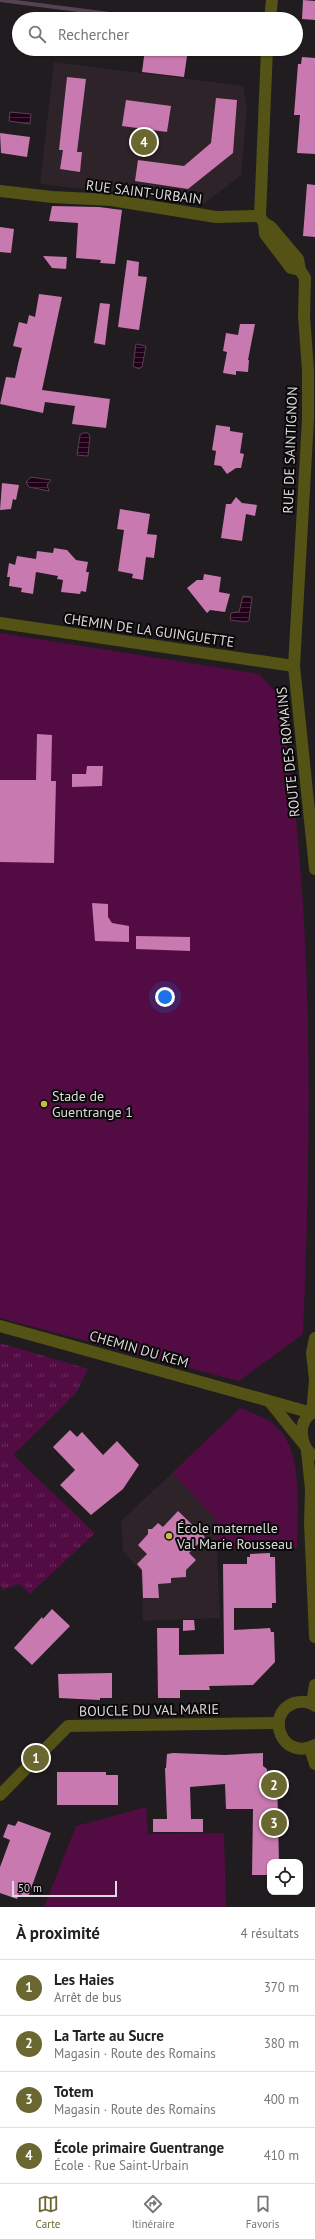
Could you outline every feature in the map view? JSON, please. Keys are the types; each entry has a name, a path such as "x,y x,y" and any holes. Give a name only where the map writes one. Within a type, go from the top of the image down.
{"street":[{"path":"271,12 272,0"},
{"path":"262,220 267,56"},
{"name":"RUE SAINT-URBAIN","path":"0,191 52,197 111,200 216,217 262,220"},
{"name":"RUE DE SAINTIGNON","path":"262,220 271,226 307,273 304,316 308,371 308,419 294,632"},
{"name":"CHEMIN DE LA GUINGUETTE","path":"0,623 294,666"},
{"name":"ROUTE DES ROMAINS","path":"294,632 294,666 309,759 315,869"},
{"name":"CHEMIN DU KEM","path":"0,1326 270,1402 313,1412"},
{"path":"315,1338 312,1352 315,1379 313,1412 307,1417 302,1430 308,1450 313,1487 310,1523 315,1637"},
{"path":"270,1402 308,1450"},
{"path":"315,1685 313,1704 305,1702 291,1705 281,1715 279,1723 280,1734 288,1744 299,1749 313,1746 315,1764"},
{"name":"BOUCLE DU VAL MARIE","path":"0,1795 68,1726 279,1723"}],"shaded area":[{"path":"54,62 243,86 247,108 241,175 204,204 40,184"},
{"path":"10,112 31,114 30,124 9,121"},
{"path":"136,344 146,346 142,367 139,369 133,366"},
{"path":"83,433 88,433 90,436 88,456 77,455 80,435"},
{"path":"31,477 51,480 47,485 49,491 29,487 26,482"},
{"path":"243,596 252,597 249,620 246,622 230,620 231,613 239,612"},
{"name":"École maternelle Val Marie Rousseau","path":"172,1473 216,1518 220,1618 143,1621 141,1571 123,1551 121,1521"}],"green space":[{"path":"0,633 259,674 282,698 299,853 308,1012 309,1120 303,1334 239,1381 0,1318"},
{"path":"0,1343 88,1369 76,1393 13,1455 95,1533 30,1594 19,1584 3,1590 0,1586"},
{"path":"240,1408 260,1416 278,1428 286,1439 292,1453 298,1502 297,1548 217,1550 215,1518 172,1473"},
{"path":"146,1807 148,1834 224,1833 226,1907 44,1907 76,1826"}],"building":[{"path":"303,0 315,1 315,20 303,19"},
{"path":"144,56 187,56 184,77 142,72"},
{"path":"302,57 315,58 315,154 297,153 300,115 294,115 298,64 301,64"},
{"path":"67,77 86,79 77,152 82,152 80,172 60,169 63,150 59,150"},
{"path":"216,98 237,100 233,153 188,189 135,181 138,160 184,166 211,143"},
{"path":"126,100 171,106 167,132 122,126"},
{"path":"0,133 30,137 27,157 1,153"},
{"path":"307,184 315,185 315,237 303,236"},
{"path":"52,206 99,207 122,210 115,264 100,263 101,260 76,258 78,223 49,221"},
{"path":"0,227 14,229 11,253 0,252"},
{"path":"43,256 67,257 66,269 52,268"},
{"path":"127,260 139,262 138,276 147,277 139,330 118,327"},
{"path":"39,294 62,297 42,390 110,399 106,428 72,424 75,406 45,402 43,413 0,404 6,377 15,378 22,348 13,346 19,322 27,324 29,315 35,317"},
{"path":"100,303 110,304 105,345 94,343"},
{"path":"240,324 255,324 248,360 248,372 236,371 236,375 223,373 227,352 223,351 226,333 238,335"},
{"path":"216,425 230,427 230,431 243,433 240,453 244,454 241,468 236,468 227,474 221,466 214,465 216,451 212,450"},
{"path":"2,483 19,485 16,500 13,499 11,509 0,510"},
{"path":"236,497 242,503 257,505 255,516 246,514 242,541 221,538 226,504 231,504"},
{"path":"120,509 150,514 147,534 157,535 154,558 146,557 143,580 132,578 133,574 118,571 124,530 117,529"},
{"path":"54,548 67,550 76,560 88,562 86,572 89,572 86,592 81,591 80,594 61,592 63,580 57,579 58,576 36,572 33,594 21,592 22,588 9,586 10,577 7,577 9,563 15,565 17,556 36,559 37,551 53,553"},
{"path":"204,574 221,577 219,592 230,594 225,612 210,610 207,613 187,588 197,580 203,580"},
{"path":"37,734 52,735 51,781 56,781 54,863 0,862 0,780 36,780"},
{"path":"87,766 103,766 102,786 72,787 72,774 86,774"},
{"path":"92,903 108,904 108,917 112,923 129,926 129,942 95,941"},
{"path":"136,936 190,937 190,951 136,949"},
{"path":"70,1430 77,1437 82,1432 103,1455 117,1441 139,1465 123,1489 91,1515 60,1485 75,1470 53,1447"},
{"path":"178,1511 205,1537 189,1553 196,1560 186,1570 186,1577 171,1578 171,1583 158,1584 159,1598 143,1598 142,1570 137,1564 147,1554 138,1545 148,1534 148,1529 152,1529 158,1523 163,1527"},
{"path":"270,1553 270,1557 275,1557 276,1603 272,1603 272,1608 234,1608 234,1630 270,1628 271,1632 274,1632 275,1662 253,1685 209,1686 210,1690 180,1690 180,1698 158,1698 157,1628 179,1628 179,1655 224,1654 223,1564 247,1564 247,1557 250,1557 250,1554"},
{"path":"52,1609 70,1626 32,1665 14,1648 42,1617 43,1619"},
{"path":"183,1620 194,1620 195,1630 183,1631"},
{"path":"112,1673 112,1698 100,1698 100,1700 59,1698 58,1674"},
{"path":"263,1753 263,1766 267,1769 267,1777 277,1777 279,1859 267,1859 267,1875 252,1875 253,1809 226,1809 225,1784 190,1787 191,1819 203,1819 203,1832 153,1832 153,1819 167,1819 165,1768 167,1754 225,1755"},
{"path":"57,1772 106,1772 106,1775 118,1775 118,1805 57,1805"},
{"path":"18,1821 51,1833 28,1897 19,1894 17,1899 0,1893 0,1867 10,1840 3,1837 8,1824 15,1826"}],"waterway":[{"path":"0,0 94,12"}],"place":[{"name":"École primaire Guentrange","path":"144,142"},
{"name":"Stade de Guentrange 1","path":"44,1104"},
{"name":"École maternelle Val Marie Rousseau","path":"169,1536"},
{"name":"Les Haies","path":"36,1758"},
{"name":"La Tarte au Sucre","path":"274,1785"},
{"name":"Totem","path":"274,1823"}]}
